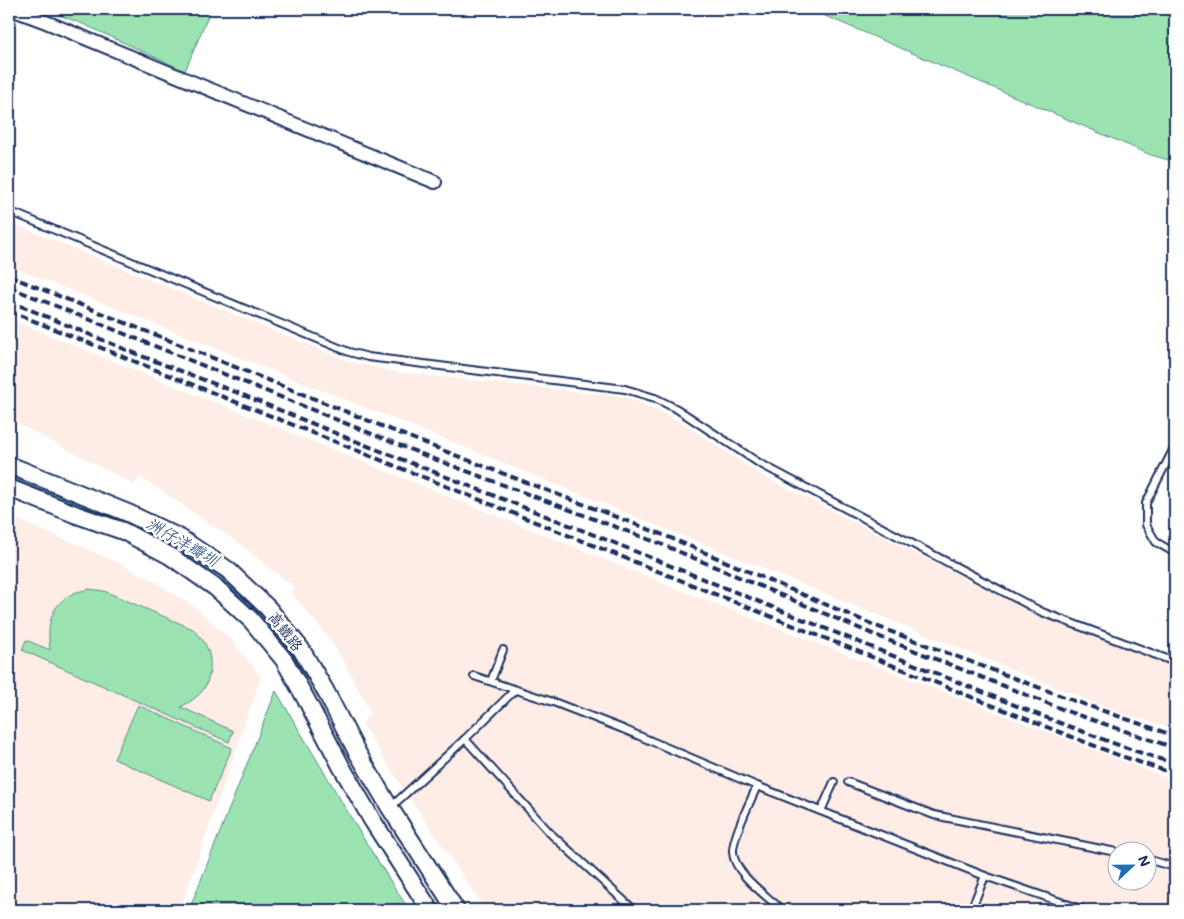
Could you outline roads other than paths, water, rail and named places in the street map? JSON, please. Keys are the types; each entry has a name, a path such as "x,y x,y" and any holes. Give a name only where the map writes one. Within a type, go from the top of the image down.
{"street":[{"path":"11,9 435,182"},
{"name":"高鐵路","path":"9,465 128,513 180,538 228,570 268,608 302,649 357,752 390,808 456,910"},
{"name":"高鐵路","path":"9,488 122,531 170,556 216,588 251,620 284,660 372,820 430,910"}],"lane":[{"path":"9,210 349,352 368,357 624,390 655,398 678,409 759,463 1042,612 1175,662"},
{"path":"1175,446 1146,503 1146,525 1156,542 1175,553"},
{"path":"491,681 503,650"},
{"path":"474,676 556,703 757,786 985,876 1084,910"},
{"path":"390,808 515,690"},
{"path":"465,739 551,834 634,910"},
{"path":"821,811 834,782"},
{"path":"848,782 934,816 1106,850"},
{"path":"757,786 735,840 733,851 736,863 744,876 782,910"},
{"path":"1156,862 1175,867"},
{"path":"971,910 985,876"}],"waterway":[{"name":"洲仔洋瓣圳","path":"9,476 144,531 197,561 234,589 266,621 307,678"}],"railway":[{"path":"9,276 434,447 666,536 876,626 1072,700 1175,736"},
{"path":"9,287 429,457 661,544 875,635 1072,713 1175,748"},
{"path":"9,301 139,355 607,540 1034,713 1175,764"},
{"path":"9,311 1029,720 1118,755 1175,774"}]}
